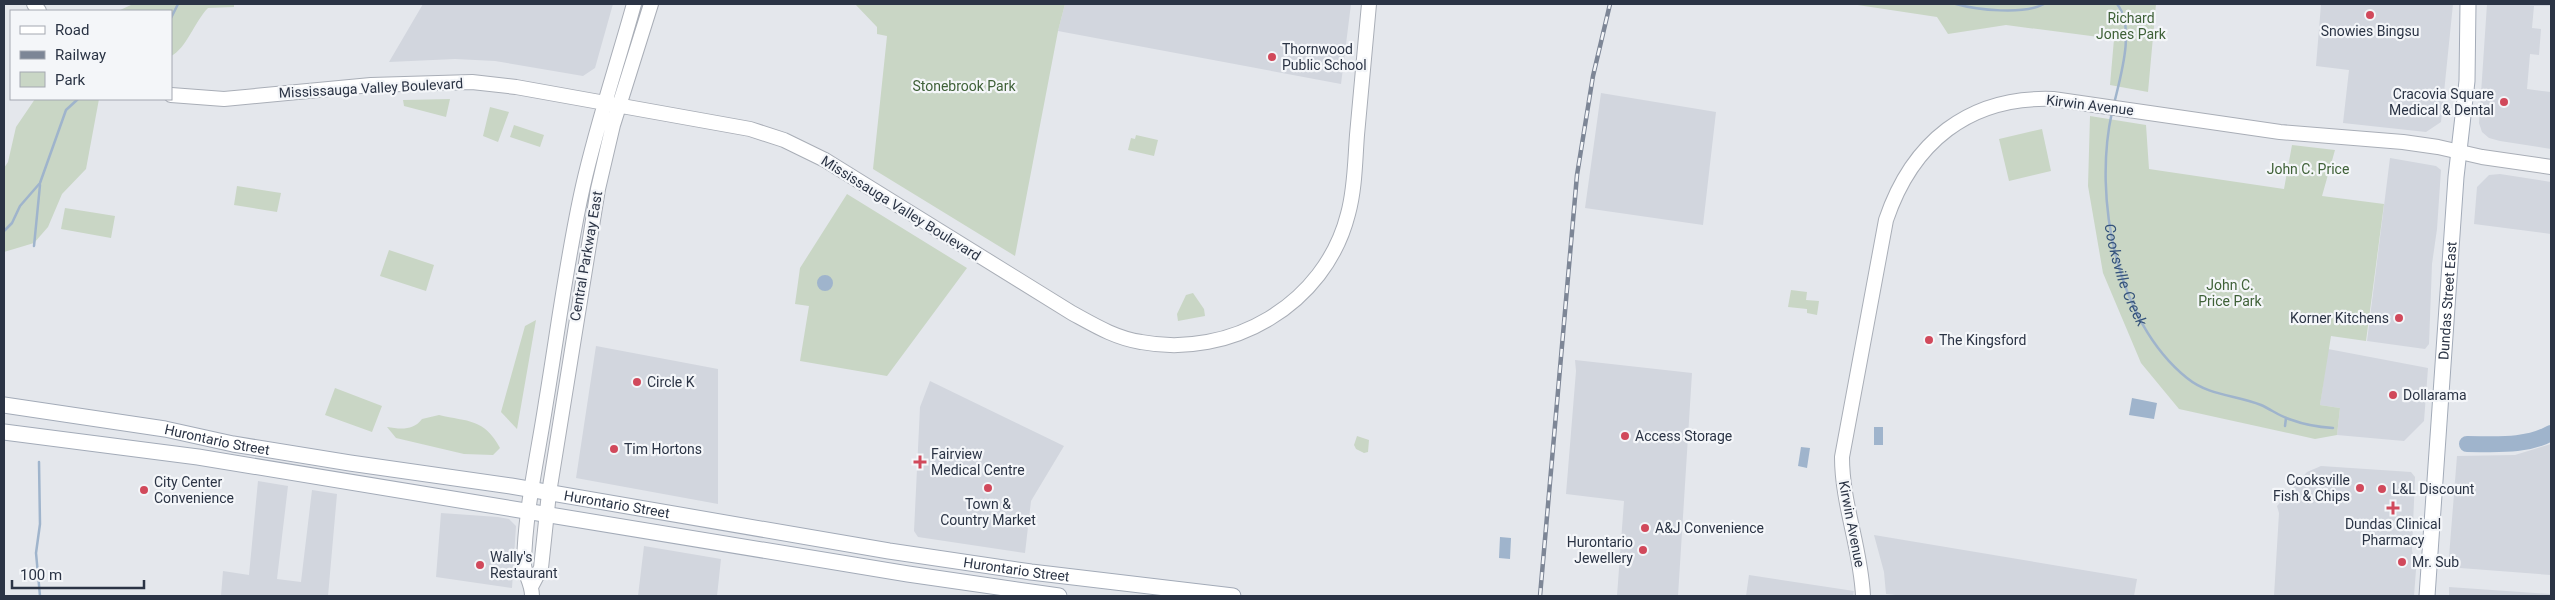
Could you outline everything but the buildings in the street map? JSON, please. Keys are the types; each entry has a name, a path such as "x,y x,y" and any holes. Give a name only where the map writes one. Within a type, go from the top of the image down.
{"main road":[{"name":"Dundas Street East","path":"2427,596 2467,81 2468,4"},
{"name":"Hurontario Street","path":"4,405 952,561 1233,596"},
{"name":"Hurontario Street","path":"4,432 198,457 346,483 442,496 908,574 1059,596"}],"street":[{"name":"Central Parkway East","path":"532,591 524,566 532,491 582,188 634,4"},
{"name":"Central Parkway East","path":"532,591 540,568 564,390 598,189 619,106 651,4"},
{"name":"Mississauga Valley Boulevard","path":"172,95 224,99 371,85 496,83 750,129 784,140 825,160 1072,313 1105,331 1130,340 1164,346 1208,343 1231,338 1259,326 1291,304 1317,277 1339,239 1348,214 1354,180 1369,4"},
{"name":"Kirwin Avenue","path":"1863,596 1860,559 1844,487 1842,457 1884,230 1894,198 1927,146 1943,131 1970,115 1995,105 2036,98 2280,132 2387,140 2551,167"},
{"path":"548,387 564,390"}],"shaded area":[{"path":"423,4 613,4 595,68 583,76 495,61 455,59 389,62"},
{"name":"Thornwood Public School","path":"1065,4 1351,4 1341,84 1058,31"},
{"path":"2321,4 2453,4 2441,122 2426,132 2343,123 2349,70 2316,66"},
{"path":"2487,4 2551,4 2551,6 2534,6 2532,28 2541,29 2539,55 2530,54 2527,89 2551,92 2551,149 2500,141 2489,138 2482,132 2479,123"},
{"path":"1601,93 1716,112 1703,225 1585,208"},
{"path":"2390,158 2436,166 2441,170 2437,229 2432,264 2429,344 2425,349 2367,341"},
{"path":"2500,174 2551,182 2551,234 2474,224 2477,187 2489,175"},
{"path":"596,346 718,369 718,504 576,478"},
{"path":"2328,349 2428,368 2424,421 2404,441 2337,435 2340,408 2320,405"},
{"path":"1575,360 1692,373 1678,596 1617,596 1624,501 1566,494 1576,371"},
{"path":"930,381 1064,446 1031,501 1025,553 918,537 914,531 920,407"},
{"path":"2551,444 2551,575 2460,568 2449,557 2457,456 2515,455"},
{"path":"2321,466 2411,472 2415,477 2412,550 2416,570 2414,596 2274,596 2279,513 2277,506 2307,472"},
{"path":"258,481 288,486 277,579 301,582 312,490 337,494 328,596 221,596 223,571 249,575"},
{"path":"441,513 498,517 509,519 516,526 512,588 436,577"},
{"path":"1874,535 2137,579 2134,596 1905,596 1886,594 1884,572"},
{"path":"644,546 721,559 717,596 638,596"},
{"path":"1749,575 1854,591 1853,596 1746,596"},
{"path":"2449,587 2551,594 2551,596 2449,596"}],"green space":[{"path":"133,4 234,4 234,7 208,8 186,41 172,55 172,10 120,10"},
{"name":"Stonebrook Park","path":"855,4 1065,4 1058,31 1015,256 873,169 887,36 877,34 877,27"},
{"name":"Richard Jones Park","path":"1851,4 2156,4 2148,92 2110,85 2114,39 2006,25 1948,34 1937,17"},
{"path":"450,99 446,117 404,106 403,100"},
{"path":"34,100 99,100 86,169 62,194 48,227 34,243 4,252 4,168 8,162 16,127"},
{"path":"490,107 509,112 498,142 483,136"},
{"name":"John C. Price Park","path":"2090,116 2146,125 2149,169 2284,189 2292,145 2335,150 2322,196 2384,204 2366,341 2331,336 2320,405 2340,408 2337,435 2315,439 2179,409 2141,363 2103,273 2088,186"},
{"path":"514,125 544,135 540,147 510,137"},
{"path":"2042,129 2051,171 2009,181 1999,139"},
{"path":"1136,135 1158,140 1154,156 1128,150 1131,138 1135,139"},
{"path":"237,186 281,193 277,212 234,205"},
{"path":"847,194 967,268 887,376 800,361 809,306 795,304 800,268"},
{"path":"65,208 115,216 111,238 61,229"},
{"path":"389,250 434,265 426,291 380,276"},
{"path":"1791,290 1807,292 1806,300 1819,301 1817,315 1807,313 1807,309 1788,307"},
{"path":"1193,293 1204,309 1205,316 1178,321 1177,314 1186,295"},
{"path":"536,320 517,429 501,412 525,326"},
{"path":"335,388 382,406 372,432 325,415"},
{"path":"439,415 481,426 488,431 500,448 493,455 464,454 396,438 387,427 401,429 415,426 422,419"},
{"path":"1357,436 1369,440 1368,452 1364,453 1356,449 1354,445"}],"water":[{"path":"825,275 831,277 833,283 831,289 825,291 819,289 817,283 819,277"},
{"path":"2132,398 2157,403 2154,419 2129,415"},
{"path":"1874,427 1883,427 1883,445 1874,445"},
{"path":"1801,447 1810,448 1807,468 1798,466"},
{"path":"1500,537 1511,538 1510,559 1499,558"}],"waterway":[{"path":"172,16 178,4"},
{"name":"Cooksville Creek","path":"1956,4 1988,10 2025,9 2044,4"},
{"name":"Cooksville Creek","path":"2114,104 2123,67 2126,39 2123,14 2117,4"},
{"path":"4,231 12,223 20,206 40,183 66,110 77,100"},
{"name":"Cooksville Creek","path":"2112,112 2107,145 2106,181 2109,218 2116,256 2127,291 2143,324 2163,354 2187,378 2213,392 2261,405 2297,422 2333,428"},
{"path":"34,246 40,185"},
{"path":"2285,426 2286,418"},
{"name":"Cooksville Creek","path":"2467,444 2521,443 2551,433"},
{"path":"39,462 40,524 36,553 40,596"}],"railway":[{"path":"1540,596 1577,175 1593,76 1610,4"}],"place":[{"name":"Snowies Bingsu","path":"2370,15"},
{"name":"Thornwood Public School","path":"1272,57"},
{"name":"Cracovia Square Medical & Dental","path":"2504,102"},
{"name":"Korner Kitchens","path":"2399,318"},
{"name":"The Kingsford","path":"1929,340"},
{"name":"Circle K","path":"637,382"},
{"name":"Dollarama","path":"2393,395"},
{"name":"Access Storage","path":"1625,436"},
{"name":"Tim Hortons","path":"614,449"},
{"name":"Fairview Medical Centre","path":"920,462"},
{"name":"Town & Country Market","path":"988,488"},
{"name":"Cooksville Fish & Chips","path":"2360,488"},
{"name":"L&L Discount","path":"2382,489"},
{"name":"City Center Convenience","path":"144,490"},
{"name":"Dundas Clinical Pharmacy","path":"2393,508"},
{"name":"A&J Convenience","path":"1645,528"},
{"name":"Hurontario Jewellery","path":"1643,550"},
{"name":"Mr. Sub","path":"2402,562"},
{"name":"Wally's Restaurant","path":"480,565"}],"park label":[{"name":"John C. Price","path":"2308,169"}]}
